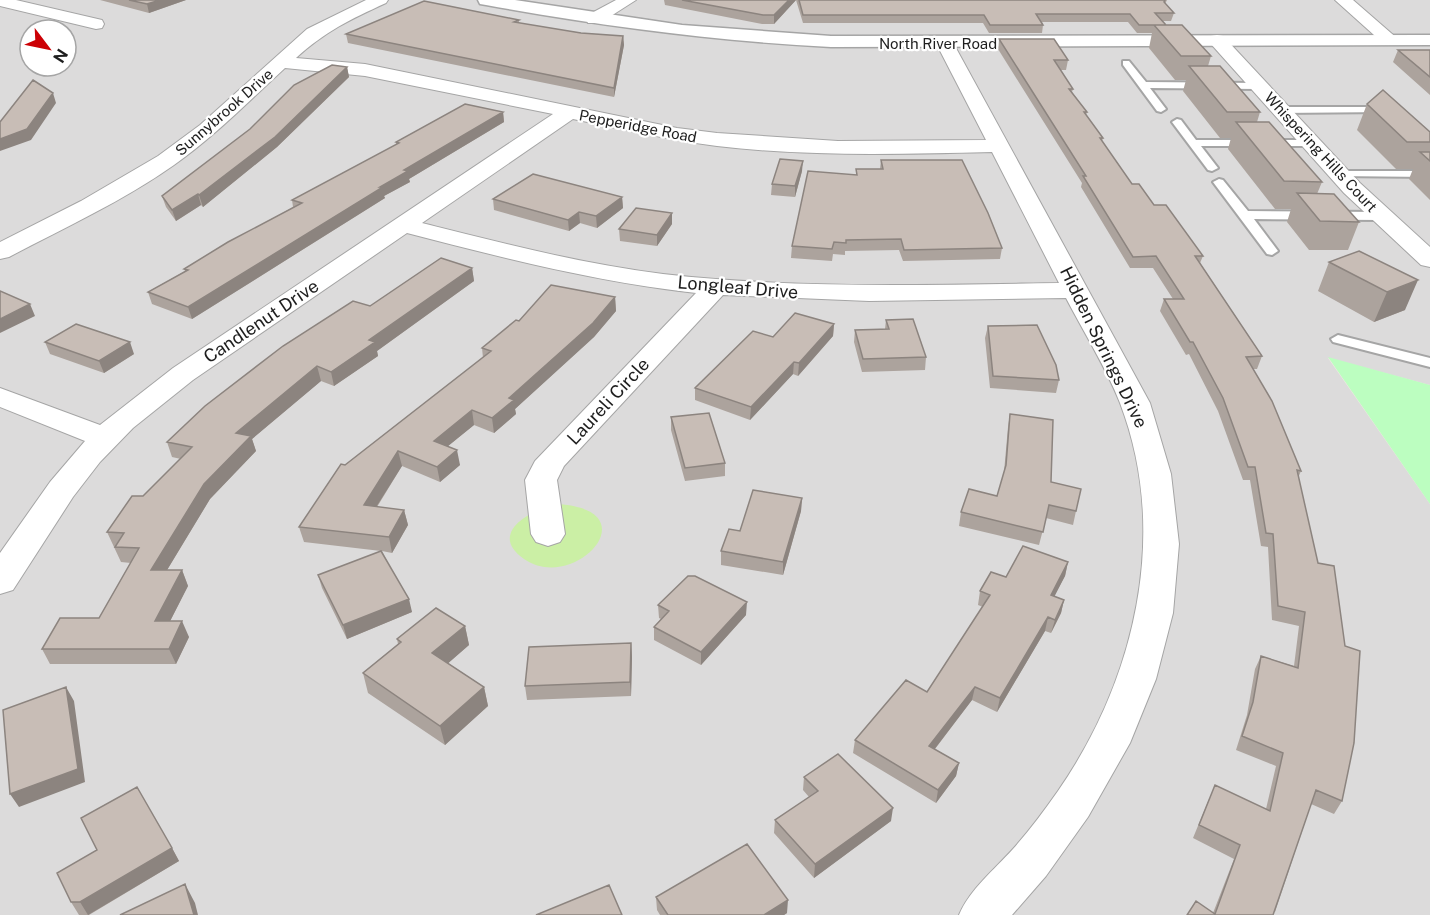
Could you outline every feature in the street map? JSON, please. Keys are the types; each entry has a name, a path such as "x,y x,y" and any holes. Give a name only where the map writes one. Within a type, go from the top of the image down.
{"street":[{"name":"Sunnybrook Drive","path":"0,252 89,206 166,161 207,129 280,62 323,27 380,0"},
{"name":"North River Road","path":"486,0 594,19 736,36 810,42 1430,40"},
{"path":"594,19 628,0"},
{"path":"1343,0 1390,40"},
{"path":"0,1 96,24"},
{"name":"Whispering Hills Court","path":"1216,40 1339,174 1381,216 1429,258"},
{"name":"Hidden Springs Drive","path":"945,43 1135,403 1146,432 1158,478 1163,543 1155,619 1135,689 1112,741 1065,818 1010,887 982,915"},
{"name":"Pepperidge Road","path":"280,62 365,70 677,134 760,145 827,148 1000,146"},
{"name":"Candlenut Drive","path":"0,581 47,507 105,438 183,374 570,112"},
{"name":"Longleaf Drive","path":"404,225 532,258 586,269 717,286 852,294 1077,290"},
{"name":"Laureli Circle","path":"548,534 542,480 551,462 717,286"},
{"path":"0,397 105,438"}],"lane":[{"path":"1126,63 1161,109"},
{"path":"1143,85 1258,86"},
{"path":"1280,110 1401,110"},
{"path":"1177,122 1212,168"},
{"path":"1194,143 1311,143"},
{"path":"1339,174 1430,174"},
{"path":"1219,182 1272,251"},
{"path":"1244,215 1381,216"},
{"path":"1338,339 1430,363"}],"shaded area":[{"path":"0,0 1430,0 1430,35 1070,37 1081,47 1430,45 1430,385 1328,358 1430,504 1430,915 0,915"}],"green space":[{"path":"1328,357 1430,385 1430,504"},
{"path":"556,504 585,509 599,520 602,533 595,546 582,558 564,566 544,567 524,559 514,549 510,540 511,532 525,517"}],"building":[{"path":"129,0 160,0 147,4"},
{"path":"682,0 789,0 774,15 763,15"},
{"path":"799,0 1165,0 1164,2 1174,13 1155,13 1166,25 1139,25 1130,14 1036,14 1043,25 990,25 984,15 803,15"},
{"path":"424,1 519,20 514,22 581,33 623,36 614,88 346,34"},
{"path":"1154,25 1182,25 1211,56 1181,56"},
{"path":"999,39 1054,39 1068,60 1054,60 1073,89 1069,89 1103,138 1100,138 1132,184 1139,184 1154,205 1166,205 1203,256 1195,256 1262,356 1246,357 1272,401 1301,471 1297,470 1318,563 1334,566 1345,646 1360,651 1354,743 1342,801 1316,790 1273,915 1187,915 1196,901 1215,914 1240,845 1199,825 1215,785 1270,811 1283,753 1242,736 1253,702 1261,656 1298,668 1305,612 1278,606 1273,534 1266,533 1255,467 1248,467 1223,398 1193,342 1190,342 1164,299 1184,299 1156,256 1133,257 1083,176 1086,176"},
{"path":"1398,50 1430,50 1430,77"},
{"path":"332,65 347,67 275,137 199,195 172,210 162,196 250,129 294,85"},
{"path":"1189,66 1220,66 1260,112 1227,112"},
{"path":"33,80 53,93 27,129 0,139 0,122"},
{"path":"1383,90 1430,132 1430,142 1407,142 1367,104"},
{"path":"465,104 503,112 404,170 408,171 188,307 148,292 188,270 184,269 228,242 302,203 292,200 399,143 396,142"},
{"path":"1236,122 1269,122 1322,182 1284,181"},
{"path":"1420,152 1430,152 1430,161"},
{"path":"780,159 803,161 795,186 772,184"},
{"path":"881,160 962,160 1002,248 904,250 901,239 846,240 846,243 834,242 832,249 792,246 808,171 857,175 856,169 883,169"},
{"path":"533,174 622,197 596,216 579,212 568,220 493,199"},
{"path":"1297,193 1334,194 1359,222 1320,221"},
{"path":"636,208 672,213 657,235 619,229"},
{"path":"1359,251 1418,280 1387,292 1329,262"},
{"path":"441,258 472,268 369,340 375,342 331,372 317,366 236,433 251,436 204,484 151,570 182,570 155,621 182,621 169,649 42,649 60,618 99,618 139,548 115,547 124,533 107,532 132,496 143,496 192,447 167,442 205,406 283,346 353,301 370,306"},
{"path":"551,285 615,297 593,323 509,398 514,400 492,418 472,410 434,441 457,450 437,467 398,451 364,505 404,510 389,537 299,527 341,464 345,465 491,351 482,348 516,320 519,321"},
{"path":"0,291 30,304 0,319"},
{"path":"795,313 834,324 799,363 794,362 751,407 695,388 753,331 773,337"},
{"path":"913,319 926,357 863,359 855,330 889,329 886,320"},
{"path":"76,324 130,342 99,361 45,342"},
{"path":"1037,325 1056,365 1059,380 993,376 988,326"},
{"path":"709,413 725,463 685,468 671,417"},
{"path":"1010,414 1053,420 1051,482 1081,489 1076,511 1049,505 1043,532 961,512 969,489 997,496 1006,465"},
{"path":"753,490 802,498 783,562 721,551 729,529 740,531"},
{"path":"1023,546 1068,562 1051,595 1064,600 1055,620 1048,617 1000,698 975,687 929,746 959,763 938,790 855,740 906,680 927,692 990,595 980,591 991,572 1006,577"},
{"path":"381,551 409,599 343,625 318,575"},
{"path":"688,576 695,576 747,602 701,652 654,627 669,611 658,605"},
{"path":"436,608 465,626 432,653 484,687 440,726 363,673 401,642 397,639"},
{"path":"631,643 630,682 525,686 529,647"},
{"path":"66,687 78,769 10,794 3,710"},
{"path":"838,754 893,808 815,864 775,820 818,791 804,777"},
{"path":"137,787 172,848 80,902 71,902 57,873 97,850 81,818"},
{"path":"747,844 788,900 764,915 668,915 656,897"},
{"path":"185,884 194,915 120,915"},
{"path":"609,885 622,915 536,915"}]}
